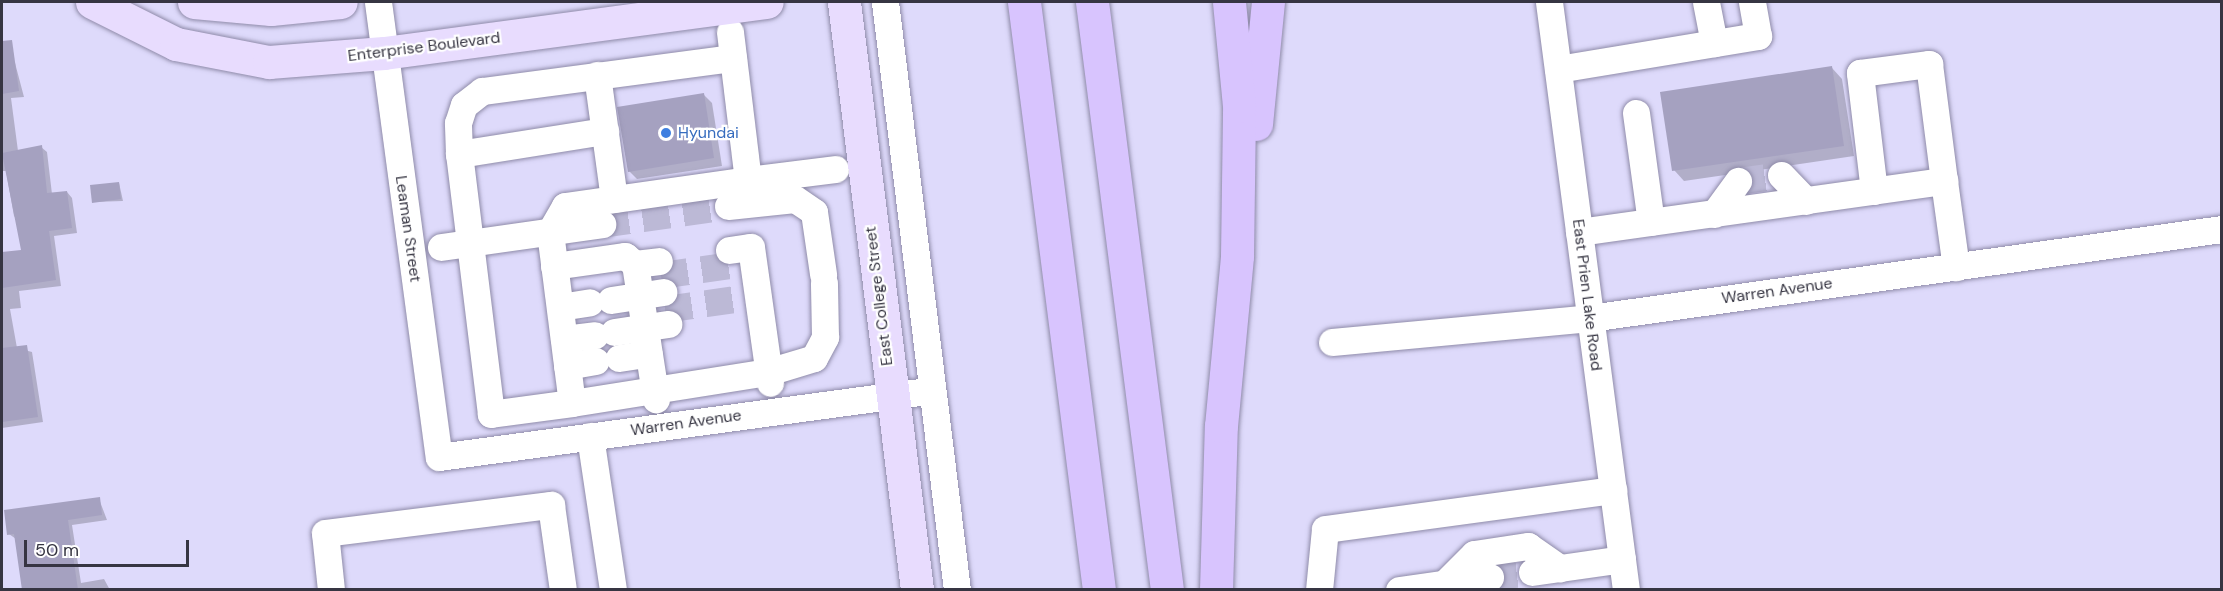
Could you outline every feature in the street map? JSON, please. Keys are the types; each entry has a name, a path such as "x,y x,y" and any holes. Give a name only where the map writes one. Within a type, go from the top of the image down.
{"highway":[{"path":"1216,590 1221,426 1237,256 1239,106 1229,2"},
{"path":"1237,256 1253,166 1268,2"},
{"path":"1093,12 1167,590"},
{"path":"1026,17 1099,590"}],"main road":[{"name":"Enterprise Boulevard","path":"92,2 176,44 269,62 384,53 690,7 768,2"},
{"path":"194,2 271,9 341,2"},
{"name":"East College Street","path":"844,2 890,395 917,590"}],"street":[{"name":"Leaman Street","path":"378,2 439,457"},
{"path":"885,2 957,590"},
{"name":"East Prien Lake Road","path":"1549,2 1626,590"},
{"path":"1558,69 1758,36 1752,2"},
{"path":"1708,3 1714,43"},
{"path":"728,206 795,198 814,212 824,278 825,338 814,358 769,378 655,396 572,403 491,414 459,154 458,123 464,105 482,91 597,75 731,45 748,180"},
{"path":"1874,191 1860,73 1929,64 1956,267"},
{"path":"597,75 614,199"},
{"path":"1636,112 1651,222"},
{"path":"459,154 604,131"},
{"path":"572,403 550,232 565,206 836,169"},
{"path":"1781,175 1806,201"},
{"path":"1714,213 1738,181"},
{"path":"1579,232 1944,181"},
{"path":"441,247 602,224"},
{"name":"Warren Avenue","path":"1332,342 1590,318 2222,229"},
{"path":"554,266 625,256 651,299 655,396"},
{"path":"744,284 769,378"},
{"path":"560,307 600,301 651,299"},
{"path":"567,366 606,346 651,299"},
{"path":"564,339 606,346"},
{"name":"Warren Avenue","path":"439,457 932,390"},
{"path":"590,436 613,590"},
{"path":"1319,590 1325,528 1613,490"},
{"path":"331,590 324,533 551,505 562,590"},
{"path":"1445,583 1474,554 1528,546 1560,568"},
{"path":"1532,572 1622,559"},
{"path":"1400,590 1490,577"}],"building":[{"path":"12,40 19,91 2,94 2,41"},
{"path":"1832,66 1844,146 1672,171 1660,92"},
{"name":"Hyundai","path":"704,93 714,158 628,172 617,107"},
{"path":"42,145 47,193 67,191 72,228 49,231 56,280 2,288 2,252 21,250 2,153"},
{"path":"119,182 121,199 92,203 90,185"},
{"path":"27,345 38,417 2,422 2,348"},
{"path":"100,497 102,515 68,520 78,590 22,590 14,534 7,535 4,510"}],"tunnel":[{"path":"1738,181 1781,175"},
{"path":"602,224 728,206"},
{"path":"661,275 731,265"},
{"path":"665,309 736,299"},
{"path":"1490,577 1532,572"}],"place":[{"name":"Hyundai","path":"666,133"}]}
